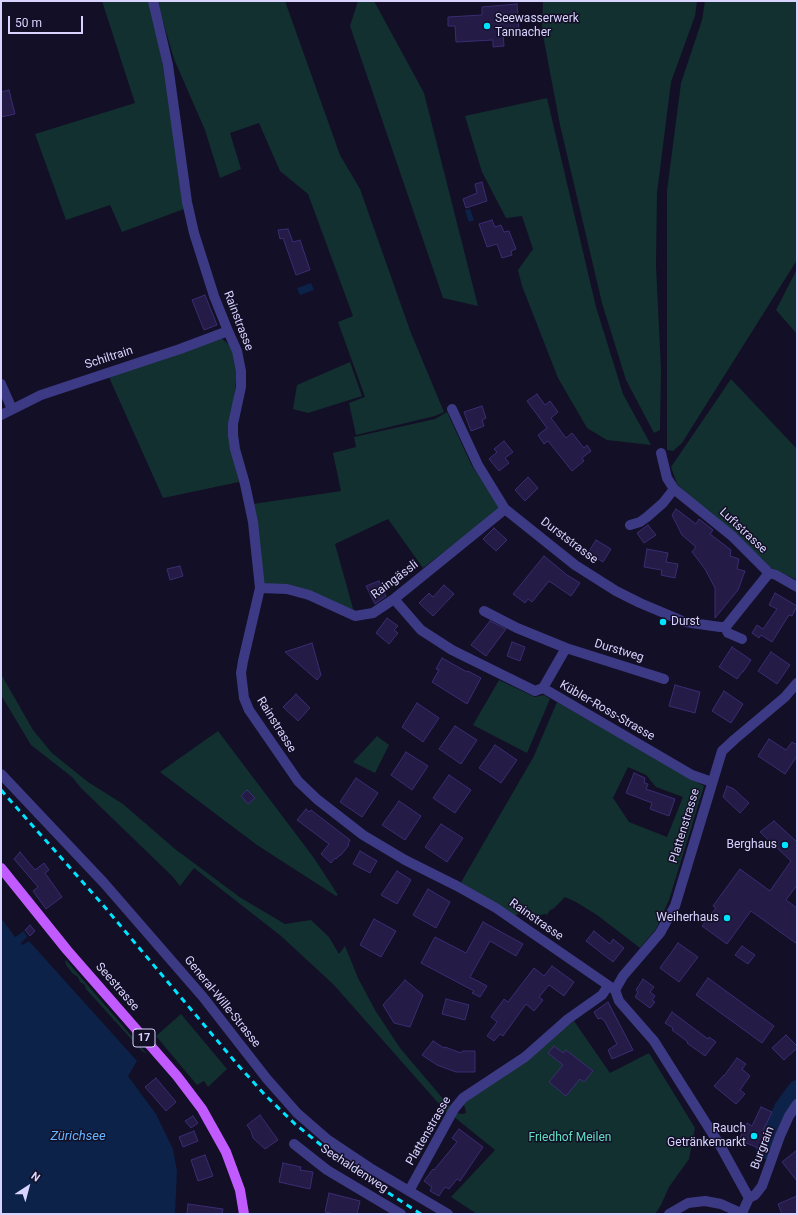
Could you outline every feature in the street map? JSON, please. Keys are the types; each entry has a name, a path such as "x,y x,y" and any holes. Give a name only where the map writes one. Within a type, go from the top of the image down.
{"main road":[{"name":"Seestrasse","path":"1,868 67,950 177,1076 202,1109 218,1135 231,1164 240,1190 244,1214"}],"street":[{"name":"Rainstrasse","path":"153,1 168,65 186,202 194,233 212,289 237,351 241,371 241,387 233,435 253,522 260,588 242,661 242,686 244,698 249,710 298,781 318,800 368,838 404,860 457,886 496,908 612,988 619,1001 654,1041 714,1136 749,1198"},
{"name":"Schiltrain","path":"1,415 47,392 180,349 228,331"},
{"path":"1,384 12,409"},
{"name":"Durststrasse","path":"452,409 478,465 505,509 575,565 640,603 685,622 713,627 725,627"},
{"path":"630,526 640,522 651,514 663,503 674,489 667,478 661,453"},
{"name":"Luftstrasse","path":"674,489 732,536 769,573 797,586"},
{"name":"Raingässli","path":"260,588 286,589 308,595 355,616 373,613 394,599 505,509"},
{"path":"742,639 728,633 725,627 769,573"},
{"name":"Kübler-Ross-Strasse","path":"394,599 421,630 452,650 535,691 543,688 692,775 712,782"},
{"name":"Durstweg","path":"484,611 517,628 566,648 664,679"},
{"path":"543,688 566,648"},
{"name":"Plattenstrasse","path":"409,1191 454,1109 463,1098 525,1057 568,1018 612,988 660,933 675,906 722,751 797,684"},
{"name":"General-Wille-Strasse","path":"1,774 104,883 203,997 267,1079 297,1113 328,1140 370,1168 448,1214"},
{"name":"Burgrain","path":"749,1198 759,1191 780,1136 789,1116 797,1104"},
{"name":"Seehaldenweg","path":"294,1144 327,1170 402,1214"},
{"path":"669,1214 688,1204 704,1201 721,1204 742,1214 749,1198"}],"green space":[{"path":"102,1 150,1 170,101 184,209 122,232 110,205 66,220 35,134 135,103"},
{"path":"157,1 285,1 340,155 360,189 411,333 444,412 435,416 356,435 349,403 365,397 338,322 353,316 308,194 280,171 259,123 230,133 241,169 220,178 205,130 174,59"},
{"path":"358,1 374,1 424,93 478,306 443,298 350,26"},
{"path":"543,1 697,1 695,16 671,82 657,193 656,266 661,369 660,430 654,433 626,380 602,303 560,125 542,30"},
{"path":"705,1 797,1 797,260 682,443 673,451 667,450 667,191 681,83 702,20"},
{"path":"547,98 596,307 623,394 651,445 607,440 587,428 558,378 522,286 518,270 533,249 522,216 506,218 482,172 465,116"},
{"path":"797,269 797,334 776,310"},
{"path":"220,337 233,348 237,373 229,437 239,482 163,498 108,375"},
{"path":"350,362 362,396 308,413 293,409 297,385"},
{"path":"731,379 797,449 797,580 769,567 696,503 677,484 671,467"},
{"path":"447,412 472,466 501,508 423,568 388,519 335,544 354,612 264,585 253,504 341,491 333,453 356,447 354,437 435,419"},
{"path":"1,674 33,730 52,753 88,782 123,804 175,849 241,898 285,924 311,920 329,937 339,954 345,946 358,978 375,1010 400,1048 450,1107 447,1113 334,985 281,936 194,868 180,886 172,876 81,788 72,777 31,745 1,695"},
{"path":"499,680 535,697 544,695 550,699 527,753 473,725"},
{"path":"557,702 704,786 669,900 656,929 640,948 597,915 565,897 553,909 550,910 547,915 541,915 538,918 533,917 523,910 514,917 460,884 534,756","holes":["628,767 646,775 656,787 683,797 667,837 629,822 613,798"]},
{"path":"218,731 314,858 338,895 336,896 257,845 160,772"},
{"path":"377,736 389,745 375,773 353,762"},
{"path":"66,960 147,1054 142,1051 86,989 85,985 80,982 78,977 72,973 65,962"},
{"path":"181,1014 227,1069 208,1087 204,1081 197,1085 156,1036"},
{"name":"Friedhof Meilen","path":"574,1021 610,1073 649,1053 695,1128 689,1159 669,1187 655,1214 477,1214 451,1197 495,1150 453,1116 458,1113 466,1113 464,1104 466,1101"}],"water":[{"path":"470,209 474,220 469,222 465,210"},
{"path":"311,283 314,290 300,295 297,288"},
{"name":"Zürichsee","path":"1,918 15,937 24,931 27,937 21,943 22,945 29,941 137,1061 128,1076 156,1114 173,1149 177,1171 175,1214 1,1214"}],"building":[{"name":"Seewasserwerk Tannacher","path":"517,4 519,31 503,32 504,46 493,47 493,40 456,42 455,26 448,26 448,17 482,15 482,7"},
{"path":"9,90 15,114 1,117 1,92"},
{"path":"482,182 487,201 466,208 463,199 477,193 475,184"},
{"path":"492,220 495,227 501,225 504,232 509,231 516,249 511,251 512,255 502,258 497,244 487,247 479,224"},
{"path":"288,229 293,242 300,240 310,270 296,275 283,238 280,239 278,230"},
{"path":"205,295 217,325 204,330 192,300"},
{"path":"537,394 545,405 550,401 558,412 551,418 566,438 572,433 584,448 587,445 591,451 582,458 584,461 572,471 548,441 544,444 538,435 547,428 527,401"},
{"path":"482,406 486,418 482,420 484,426 471,431 464,412"},
{"path":"504,441 513,452 505,458 509,463 499,471 489,459 497,452 494,449"},
{"path":"528,477 538,488 525,501 515,490"},
{"path":"676,509 696,524 699,519 713,530 710,534 731,550 730,556 739,559 737,569 745,571 738,590 715,618 715,588 705,569 692,552 696,547 682,535 672,515"},
{"path":"648,525 656,535 644,543 637,533"},
{"path":"494,528 507,540 496,551 483,539"},
{"path":"596,540 611,549 603,562 588,553"},
{"path":"647,549 668,553 666,562 678,564 675,578 661,575 662,570 644,567"},
{"path":"544,556 567,575 580,583 571,596 549,581 532,602 528,599 525,603 513,594"},
{"path":"180,566 183,576 170,580 167,569"},
{"path":"379,581 386,596 375,604 366,586"},
{"path":"444,585 454,594 433,616 419,603 429,593 433,597"},
{"path":"775,593 797,606 792,616 789,615 772,642 761,635 759,638 752,633 757,625 763,629 777,609 769,605"},
{"path":"387,618 398,626 394,630 398,633 389,644 376,633"},
{"path":"490,621 506,629 486,656 471,645"},
{"path":"512,642 525,647 520,661 507,656"},
{"path":"312,643 321,675 317,680 285,652"},
{"path":"732,647 751,660 737,679 719,667"},
{"path":"771,652 790,665 777,684 758,671"},
{"path":"442,658 481,678 467,704 432,682 439,670 436,669"},
{"path":"675,685 700,692 695,713 669,706"},
{"path":"724,691 743,704 731,723 712,711"},
{"path":"296,694 310,708 298,721 283,707"},
{"path":"417,703 439,718 423,742 402,727"},
{"path":"455,726 477,740 461,764 439,749"},
{"path":"769,739 786,750 792,742 797,745 797,756 785,774 758,756"},
{"path":"495,745 517,760 501,783 479,768"},
{"path":"406,752 428,766 412,790 391,775"},
{"path":"634,773 645,778 644,783 648,784 646,789 675,799 669,816 650,809 652,803 626,793"},
{"path":"449,775 471,790 455,813 433,798"},
{"path":"356,778 378,793 362,817 340,802"},
{"path":"727,786 734,789 749,803 740,813 723,797"},
{"path":"247,790 255,798 248,804 241,796"},
{"path":"399,801 421,816 405,840 382,825"},
{"path":"306,809 309,812 311,810 350,840 349,845 341,855 336,859 335,858 331,863 321,854 329,844 297,820"},
{"name":"Weiherhaus","path":"774,821 797,842 797,885 786,900 797,908 797,944 751,911 727,944 702,926 716,908 713,906 740,869 770,891 791,861 760,832"},
{"path":"441,824 463,838 447,862 425,847"},
{"path":"360,851 377,861 370,873 353,864"},
{"path":"20,852 35,870 44,863 49,870 45,873 62,897 46,909 33,891 38,887 14,859"},
{"path":"397,871 411,880 397,904 381,895"},
{"path":"428,889 450,902 436,928 413,915"},
{"path":"374,919 396,931 381,957 360,945"},
{"path":"483,922 523,944 516,956 490,941 470,977 487,986 480,997 472,993 474,991 421,963 435,937 466,953"},
{"path":"30,925 35,931 30,936 25,930"},
{"path":"594,931 610,944 613,939 624,948 613,962 586,941"},
{"path":"678,943 698,957 679,982 660,968"},
{"path":"742,946 755,955 748,964 735,955"},
{"path":"552,966 574,982 564,996 549,985 539,997 543,1000 534,1011 526,1004 503,1036 500,1034 494,1041 487,1036 497,1022 491,1017 504,999 508,1002 534,968 544,976"},
{"path":"708,978 774,1026 762,1043 696,995"},
{"path":"643,979 654,987 650,992 655,996 652,1000 655,1002 650,1008 635,997 638,992 636,990"},
{"path":"405,980 423,995 410,1027 394,1023 383,1005"},
{"path":"446,999 469,1005 465,1020 442,1014"},
{"path":"608,1002 633,1050 612,1059 608,1050 617,1044 604,1020 601,1018 598,1019 594,1012"},
{"path":"672,1012 708,1039 709,1037 716,1042 705,1056 687,1043 688,1042 672,1030 673,1028 665,1023"},
{"path":"786,1035 797,1046 797,1048 784,1060 772,1048"},
{"path":"433,1041 444,1048 445,1047 461,1053 462,1051 475,1051 475,1072 456,1072 437,1065 422,1055"},
{"path":"554,1046 563,1053 566,1050 593,1071 584,1082 580,1079 566,1096 549,1082 563,1065 548,1053"},
{"path":"737,1058 746,1064 742,1069 750,1076 740,1090 745,1094 736,1104 714,1086 724,1076"},
{"path":"156,1078 176,1102 166,1111 145,1087"},
{"path":"761,1107 772,1112 763,1131 768,1133 761,1149 739,1140 747,1123 752,1126"},
{"path":"260,1115 278,1140 265,1149 253,1138 247,1125"},
{"path":"193,1116 198,1123 191,1128 185,1121"},
{"path":"459,1129 483,1147 460,1181 457,1179 449,1189 445,1187 439,1196 430,1191 432,1187 424,1181 457,1142 452,1138"},
{"path":"194,1131 198,1141 183,1147 179,1137"},
{"path":"797,1150 797,1181 782,1162"},
{"path":"205,1155 213,1176 198,1181 191,1160"},
{"path":"283,1163 301,1167 300,1170 313,1172 310,1189 279,1182"},
{"path":"329,1193 360,1201 357,1214 335,1214 325,1212"},
{"path":"797,1196 797,1214 782,1214 778,1204"},
{"path":"188,1204 223,1209 222,1214 187,1214"}],"waterway":[{"path":"765,1150 783,1108 797,1089"}],"railway":[{"path":"1,790 103,905 265,1095 295,1124 331,1153 370,1181 421,1214"}],"place":[{"name":"Seewasserwerk Tannacher","path":"487,26"},
{"name":"Durst","path":"663,622"},
{"name":"Berghaus","path":"785,845"},
{"name":"Weiherhaus","path":"727,918"},
{"name":"Rauch Getränkemarkt","path":"754,1136"}]}
